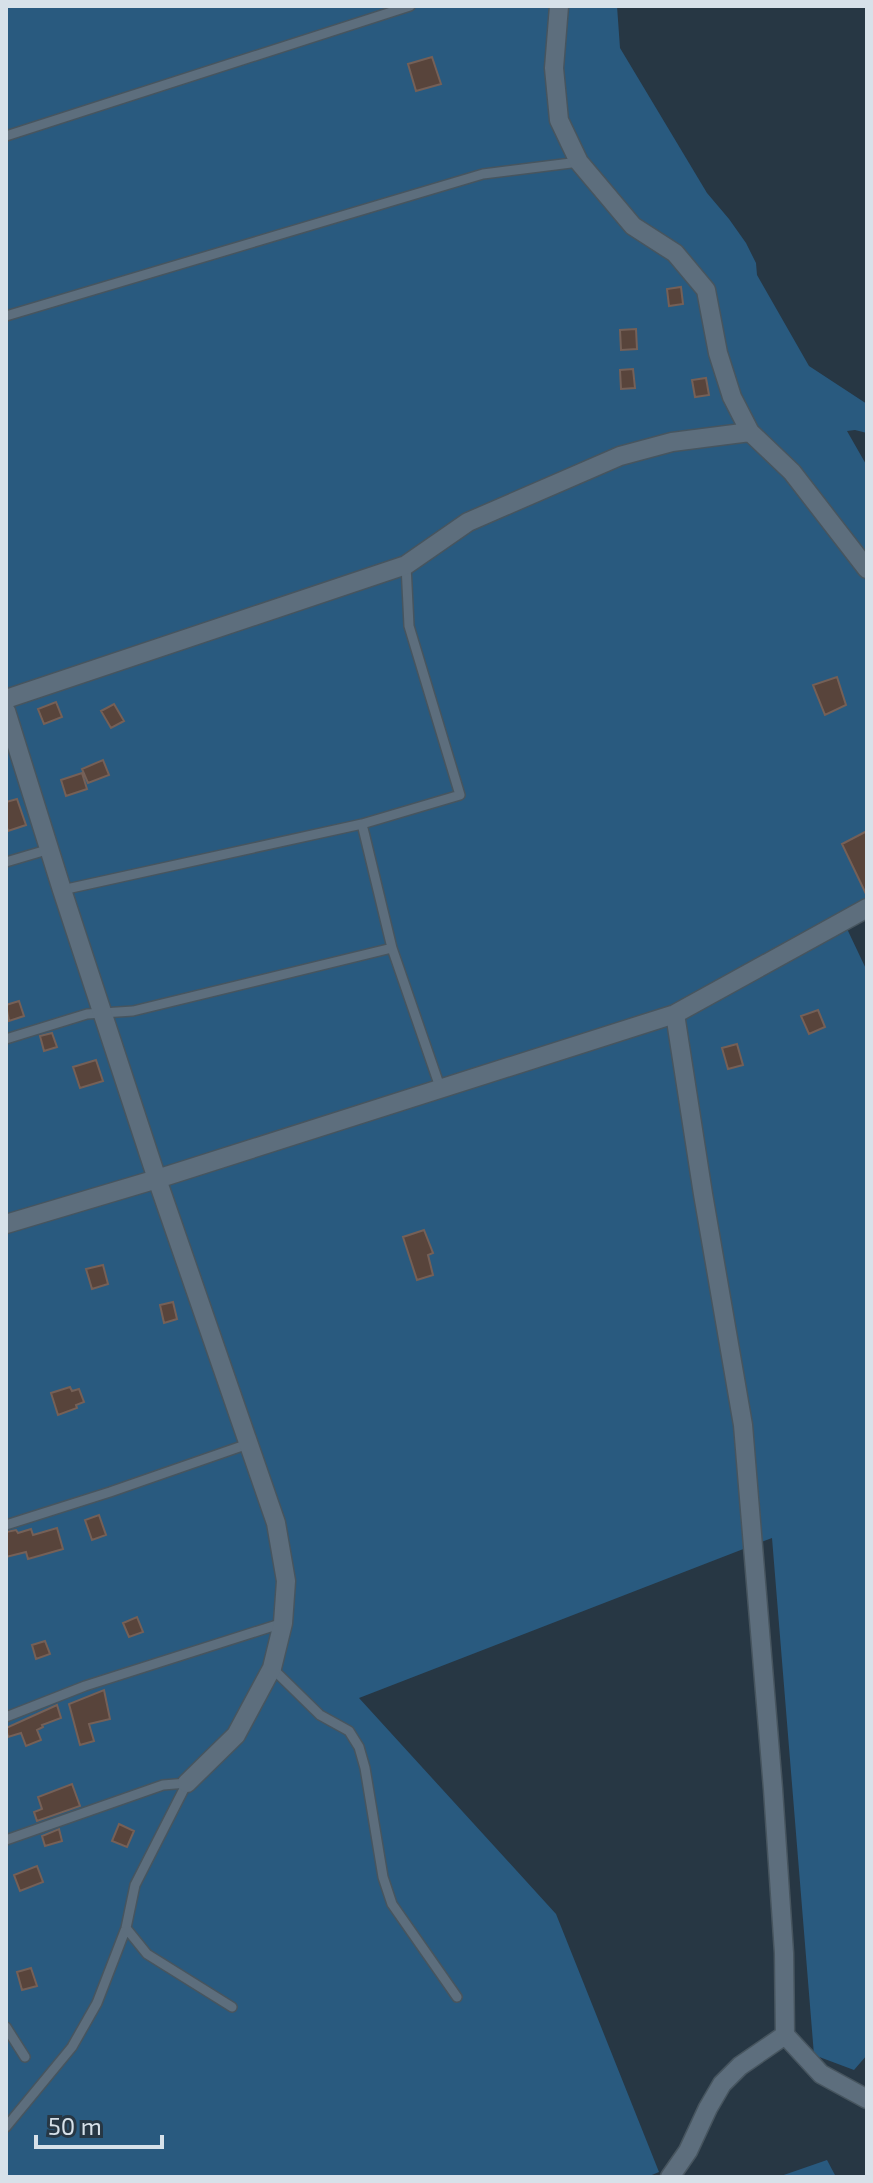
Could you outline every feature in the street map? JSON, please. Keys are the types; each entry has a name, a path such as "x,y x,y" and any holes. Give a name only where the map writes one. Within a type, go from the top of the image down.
{"street":[{"path":"559,6 554,68 559,120 579,162 633,226 675,253 706,290 718,353 732,397 750,432 792,472 867,569"},
{"path":"6,699 406,565 468,522 620,456 672,442 750,432"},
{"path":"6,711 157,1179 276,1523 286,1581 283,1623 272,1668 236,1735 187,1783"},
{"path":"6,1224 675,1014 867,908"},
{"path":"675,1014 743,1425 773,1789 784,1953 785,2035 821,2074 867,2099"},
{"path":"670,2177 688,2151 722,2084 740,2066 785,2035"}],"lane":[{"path":"6,136 410,6"},
{"path":"6,316 483,174 579,162"},
{"path":"62,890 362,824 460,795 409,626 406,565"},
{"path":"362,824 392,948 440,1087"},
{"path":"6,862 50,849"},
{"path":"6,1039 87,1014 133,1011 392,948"},
{"path":"6,1525 248,1444"},
{"path":"6,1717 85,1686 283,1623"},
{"path":"272,1668 320,1715 349,1731 359,1747 383,1877 392,1904 457,1997"},
{"path":"6,1840 163,1785 187,1783"},
{"path":"6,2127 72,2047 97,2003 126,1928 135,1885 187,1783"},
{"path":"126,1928 147,1954 232,2007"},
{"path":"6,2027 25,2057"}],"shaded area":[{"path":"6,6 617,6 620,48 707,193 746,243 756,263 757,275 809,366 867,404 867,433 847,431 867,466 867,898 840,914 867,971 867,2055 854,2070 814,2055 772,1538 359,1698 556,1914 659,2172 647,2177 6,2177"},
{"path":"827,2160 836,2177 778,2177"}],"building":[{"path":"432,57 441,84 416,91 408,64"},
{"path":"681,287 683,304 669,306 667,289"},
{"path":"636,329 637,349 621,350 620,330"},
{"path":"633,369 635,388 621,389 620,370"},
{"path":"706,378 709,395 695,397 692,380"},
{"path":"837,677 846,705 825,715 813,685"},
{"path":"56,702 62,717 44,724 38,709"},
{"path":"114,704 124,721 111,728 101,711"},
{"path":"103,760 109,775 88,783 82,769"},
{"path":"82,773 87,789 66,796 61,780"},
{"path":"17,799 26,825 8,831 6,802"},
{"path":"867,831 867,896 842,844"},
{"path":"19,1001 24,1016 9,1021 6,1005"},
{"path":"818,1010 825,1027 809,1034 801,1016"},
{"path":"52,1033 57,1047 44,1051 40,1036"},
{"path":"737,1044 743,1065 728,1069 722,1048"},
{"path":"96,1060 103,1081 80,1088 73,1067"},
{"path":"424,1230 433,1253 428,1255 433,1275 417,1280 403,1237"},
{"path":"103,1265 108,1284 92,1289 86,1269"},
{"path":"173,1302 177,1319 164,1323 160,1305"},
{"path":"70,1387 72,1391 79,1389 84,1402 58,1415 51,1393"},
{"path":"99,1515 106,1535 92,1540 85,1520"},
{"path":"57,1528 63,1549 28,1559 26,1552 6,1557 6,1532 16,1530 18,1533 31,1529 33,1535"},
{"path":"137,1617 143,1632 129,1637 123,1623"},
{"path":"45,1641 50,1654 36,1659 32,1645"},
{"path":"104,1690 110,1719 89,1724 94,1741 80,1745 69,1704"},
{"path":"57,1705 61,1718 37,1730 41,1740 26,1746 21,1733 8,1737 6,1728"},
{"path":"72,1784 80,1806 37,1821 34,1812 42,1809 38,1797"},
{"path":"119,1824 134,1831 127,1847 112,1841"},
{"path":"59,1829 62,1841 45,1846 42,1836"},
{"path":"37,1866 43,1882 20,1891 14,1875"},
{"path":"31,1968 37,1986 22,1990 17,1972"}]}
